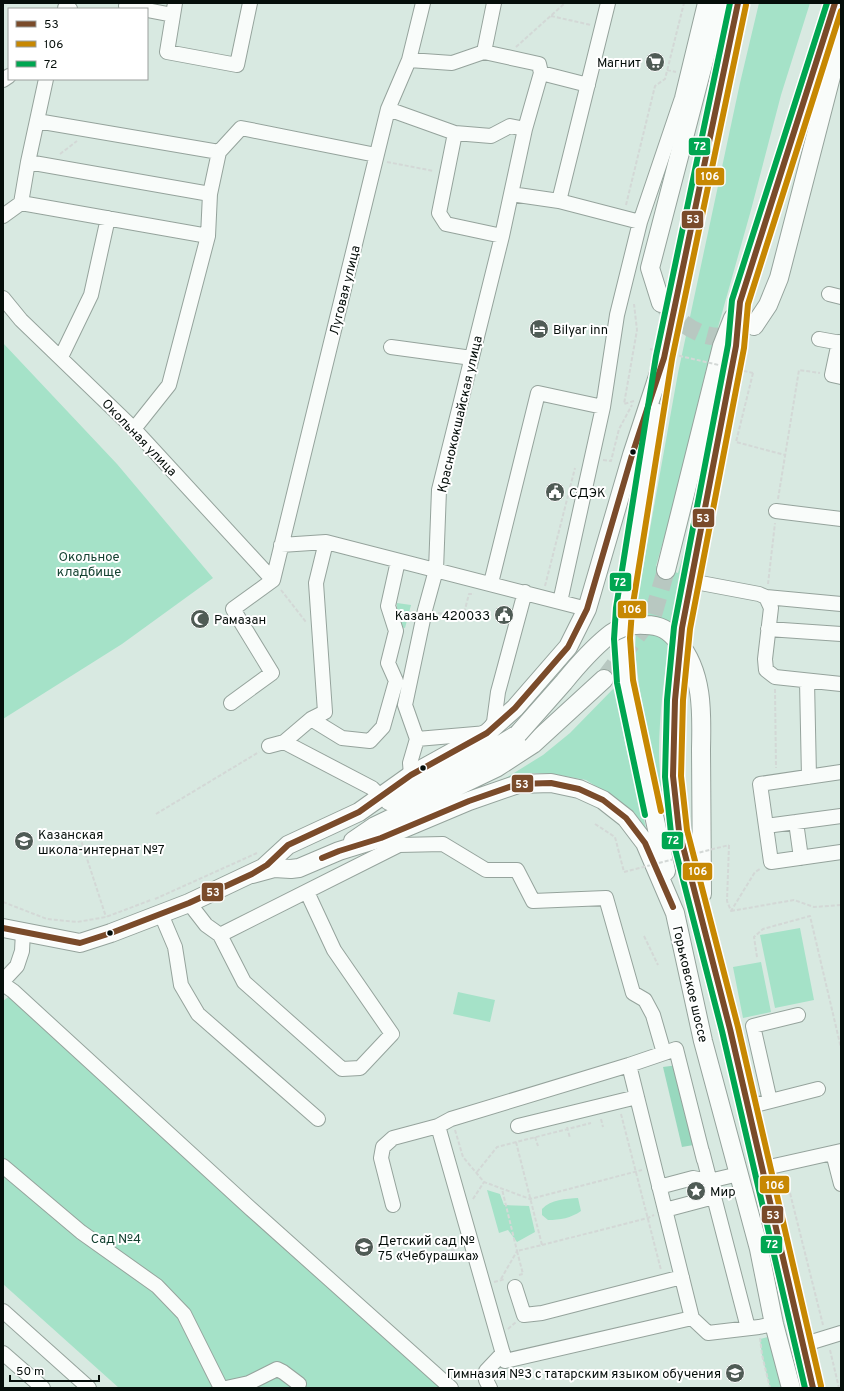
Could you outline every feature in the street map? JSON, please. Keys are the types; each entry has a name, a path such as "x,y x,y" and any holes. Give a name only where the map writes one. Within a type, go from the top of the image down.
{"main road":[{"path":"661,303 650,268 719,3"},
{"path":"359,812 411,775 486,733 515,708 568,647 587,609 632,454 657,354 738,3"},
{"path":"666,570 722,346 740,302 835,3"},
{"path":"754,326 768,305 779,278 841,38"},
{"path":"702,923 679,831 673,776 675,700 682,628 736,346 740,302"},
{"path":"657,354 624,609 622,638 625,681 675,913"},
{"path":"3,928 80,943 112,933 189,903 252,874 267,865 288,845 359,812 379,806 470,763 518,734 578,665 608,635 620,628 633,624 655,625 671,632 684,649 694,670 700,694 702,923"},
{"path":"252,874 274,868 299,868 339,851 375,826 502,764 533,744 604,679"},
{"name":"Горьковское шоссе","path":"339,851 381,838 469,801 518,784 550,783 580,789 603,800 626,818 645,843 675,913 704,1041 759,1249 761,1326 791,1388"},
{"name":"Горьковское шоссе","path":"702,923 730,1029 747,1107 768,1167 802,1345 813,1388"}],"street":[{"path":"148,10 174,9 166,52 237,66 250,3"},
{"name":"Луговая улица","path":"273,580 388,109 409,60 423,3"},
{"path":"484,52 494,3"},
{"path":"559,201 608,3"},
{"path":"560,602 603,407 617,315 640,222 682,98 705,3"},
{"path":"126,6 136,8"},
{"path":"409,60 452,63 484,52 539,64 541,73 588,85"},
{"name":"Краснококшайская улица","path":"417,739 405,705 425,610 436,570 439,490 502,236 525,129 541,73"},
{"path":"3,216 21,203 36,121 46,80"},
{"path":"388,109 455,133 491,136 510,126 525,129"},
{"path":"36,121 219,152"},
{"path":"134,430 169,385 208,236 210,194 219,152 241,128 376,157"},
{"path":"455,133 439,213 446,224 502,236"},
{"path":"28,162 210,194"},
{"path":"511,194 559,201 640,222"},
{"path":"21,203 208,236"},
{"path":"62,357 91,295 108,218"},
{"name":"Окольная улица","path":"3,298 22,320 62,357 134,430 273,580"},
{"path":"819,339 840,342 836,376"},
{"path":"391,347 472,358"},
{"path":"490,583 538,393 603,407"},
{"path":"776,511 841,519"},
{"path":"269,746 284,742 311,719 325,712 316,583 326,542"},
{"path":"281,545 326,542 587,609"},
{"path":"311,719 342,738 370,741 383,727 396,681 388,663 396,631 388,606 398,561"},
{"path":"231,703 272,673 233,609 273,580"},
{"path":"690,581 759,594 766,598 841,604"},
{"path":"411,775 410,763 417,739 486,733 494,722 498,692 525,592"},
{"path":"766,598 771,608 765,659 766,670 775,677 841,684"},
{"path":"768,629 841,634"},
{"path":"807,680 809,776"},
{"path":"284,742 372,788 381,797"},
{"path":"841,772 760,784 771,862 841,852"},
{"path":"766,826 841,816"},
{"path":"796,822 801,858"},
{"path":"220,935 399,846 443,844 486,870 517,870 533,901 606,898 633,992 645,1000 653,1015 664,1053"},
{"path":"189,903 206,925 220,935 244,982 342,1069 360,1068 392,1034 334,950 307,892"},
{"path":"161,914 175,946 181,985 198,1014 318,1118"},
{"path":"3,981 18,966 22,952 23,932"},
{"path":"3,984 13,991 251,1209 451,1388"},
{"path":"730,1029 752,1026 798,1015"},
{"path":"752,1026 770,1101"},
{"path":"393,1205 381,1158 383,1147 393,1138 438,1126 451,1119 629,1065 676,1049 709,1181 761,1326 708,1333 692,1318 629,1065"},
{"path":"747,1107 818,1089"},
{"path":"518,1126 618,1101 639,1103"},
{"path":"438,1126 505,1361 692,1318"},
{"path":"768,1167 837,1152 841,1184"},
{"path":"3,1166 81,1232 157,1286 184,1314 221,1388"},
{"path":"659,1187 693,1178 709,1181 739,1174"},
{"path":"665,1210 714,1197"},
{"path":"514,1280 524,1316 542,1313 682,1277"},
{"path":"3,1311 89,1388"},
{"path":"802,1345 841,1333"},
{"path":"3,1353 43,1388"},
{"path":"490,1388 486,1380 486,1371 503,1353"},
{"path":"226,1388 249,1383 277,1369 299,1384"}],"path":[{"path":"505,57 565,3"},
{"path":"623,217 655,86 665,79 684,3"},
{"path":"551,16 602,28"},
{"path":"47,165 90,130"},
{"path":"376,157 447,173"},
{"path":"603,460 611,461 620,429 634,401 624,404 637,330 633,298"},
{"path":"657,354 753,373 736,442 785,455"},
{"path":"766,598 776,511 799,370 836,376"},
{"path":"542,597 576,466"},
{"path":"273,580 306,622"},
{"path":"425,610 463,617 469,594 477,595"},
{"path":"775,677 776,782"},
{"path":"156,814 269,746"},
{"path":"595,824 615,837 624,872 729,846 727,901 731,911"},
{"path":"78,831 106,917"},
{"path":"3,902 47,919 77,922 106,917 156,899 258,852"},
{"path":"731,911 755,872 771,862"},
{"path":"731,911 794,900 814,907 841,905"},
{"path":"757,957 754,937 757,933 763,929 810,916 841,1048"},
{"path":"644,936 658,965"},
{"path":"618,1101 664,1282"},
{"path":"615,1117 621,1115 639,1103"},
{"path":"601,1120 608,1118"},
{"path":"451,1119 463,1157 484,1182 530,1199 654,1167"},
{"path":"477,1172 497,1147 594,1122"},
{"path":"516,1142 542,1245"},
{"path":"768,1167 788,1185 839,1388"},
{"path":"463,1214 484,1182"},
{"path":"483,1284 500,1280 514,1280 523,1274 502,1189"},
{"path":"500,1280 517,1251 648,1218"},
{"path":"428,1257 472,1244"},
{"path":"498,1337 524,1316"},
{"path":"761,1326 762,1354 770,1388"}],"green space":[{"path":"759,3 810,3 781,95 751,210 706,370 671,514 656,566 678,573 690,529 670,640 662,696 659,752 663,798 648,737 639,685 635,651 638,596 678,373 740,83"},
{"name":"Окольное кладбище","path":"3,343 117,464 213,578 122,644 3,719"},
{"path":"397,603 411,605 405,628 396,626"},
{"path":"615,687 625,743 647,832 605,792 586,780 554,774 533,773 501,781 543,755 570,733"},
{"path":"800,928 814,1000 775,1008 760,935"},
{"path":"761,962 771,1012 743,1018 733,967"},
{"path":"458,992 495,1000 490,1022 453,1014"},
{"name":"Сад №4","path":"11,995 447,1388 119,1388 3,1284 3,1001"},
{"path":"685,1064 705,1143 682,1147 663,1067"},
{"path":"487,1190 500,1194 504,1205 529,1206 535,1232 517,1242 508,1230 499,1233"},
{"path":"578,1198 581,1211 569,1217 548,1220 542,1215 542,1209 554,1201"},
{"path":"772,1336 785,1388 770,1388 762,1355 760,1339"}],"tunnel":[{"path":"663,305 688,327 698,332 718,337 729,336 740,332"},
{"path":"604,679 653,615 666,570"}],"transit line":[{"name":"72","path":"645,815 617,683 614,639 616,608 656,356 730,3"},
{"name":"53","path":"3,928 80,943 111,933 189,903 252,874 267,865 288,845 359,812 411,775 487,733 515,708 568,647 587,609 632,455 664,358 738,3"},
{"name":"72","path":"805,1388 722,1031 671,833 665,777 667,700 674,627 728,345 732,300 827,3"},
{"name":"53","path":"813,1388 730,1029 679,831 673,776 675,700 682,628 736,346 740,302 835,3"},
{"name":"106","path":"661,811 633,680 630,638 632,610 672,359 746,5"},
{"name":"106","path":"821,1386 738,1027 687,830 681,776 683,700 690,629 744,348 748,304 841,11"},
{"name":"53","path":"322,858 381,838 469,801 518,784 551,783 579,789 603,800 626,818 645,843 673,907"}],"place":[{"name":"Магнит","path":"655,62"},
{"name":"Bilyar inn","path":"539,329"},
{"name":"СДЭК","path":"555,492"},
{"name":"Казань 420033","path":"504,615"},
{"name":"Рамазан","path":"200,619"},
{"name":"Казанская школа-интернат №7","path":"24,841"},
{"name":"Мир","path":"696,1191"},
{"name":"Детский сад № 75 «Чебурашка»","path":"364,1247"},
{"name":"Гимназия №3 с татарским языком обучения","path":"735,1373"}]}
